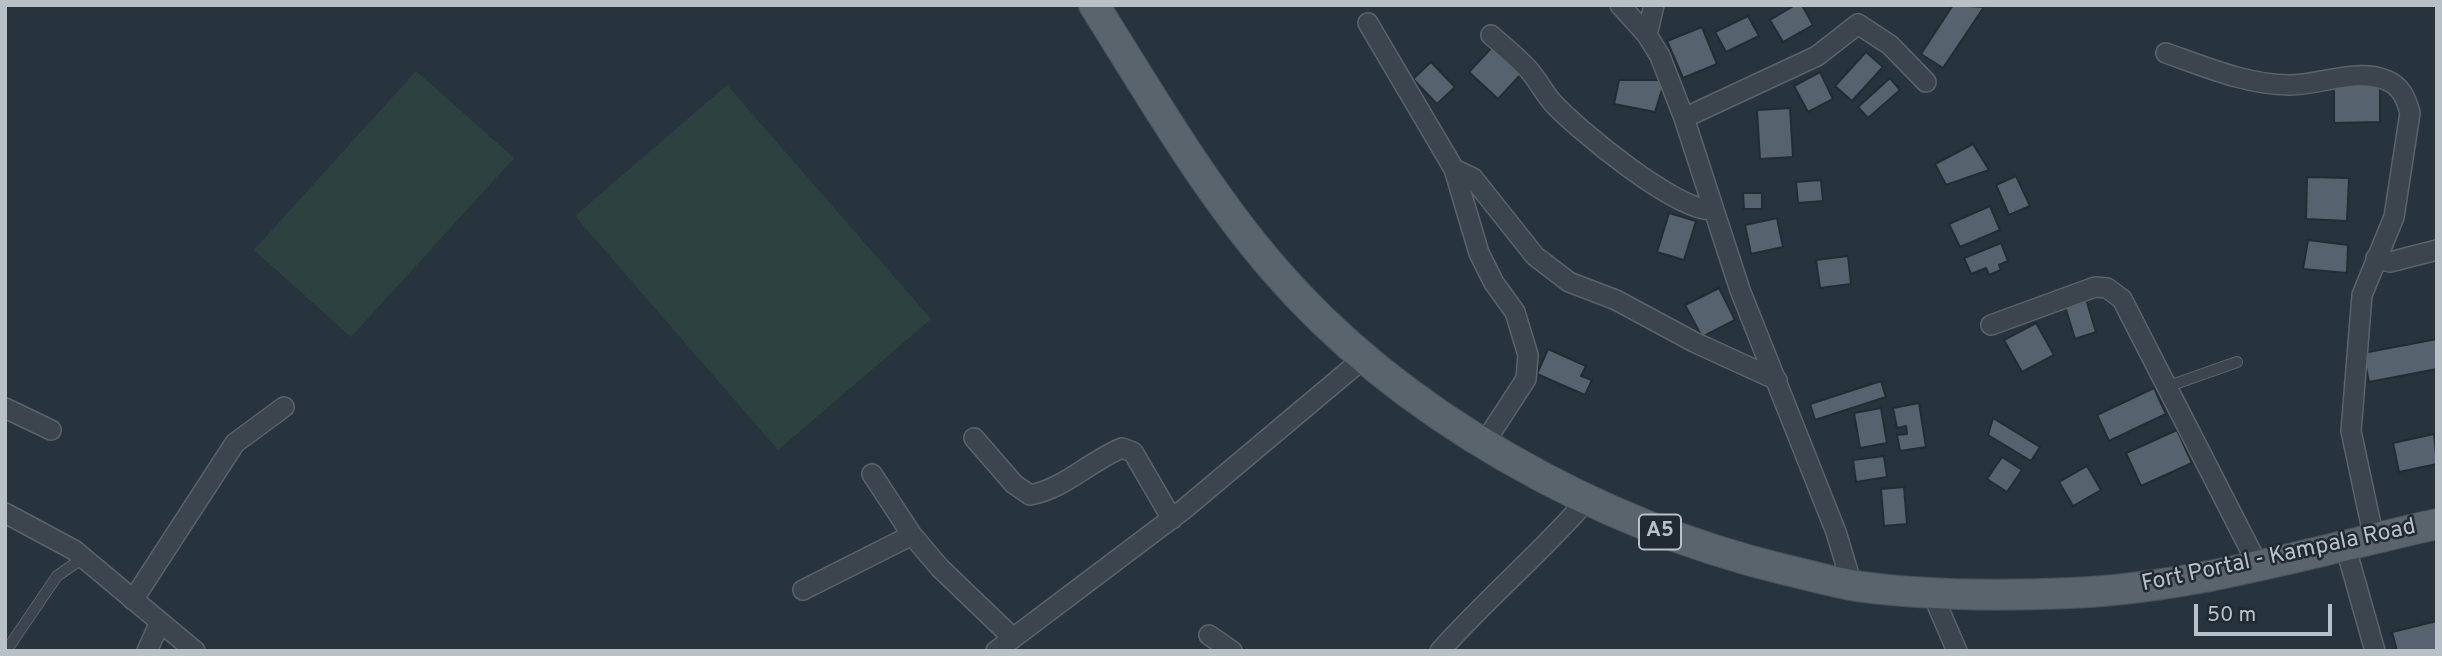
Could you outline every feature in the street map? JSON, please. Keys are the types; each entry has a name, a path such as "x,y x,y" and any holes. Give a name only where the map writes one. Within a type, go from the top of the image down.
{"main road":[{"name":"Fort Portal - Kampala Road","path":"1094,5 1213,188 1273,269 1364,358 1483,444 1660,533 1720,552 1852,585 1932,593 2072,593 2169,583 2437,524"}],"street":[{"path":"1620,5 1647,35 1660,56 1684,118 1740,290 1836,532 1852,585"},
{"path":"1647,35 1654,5"},
{"path":"1368,23 1454,169 1479,253 1494,284 1515,312 1528,355 1526,379 1483,444"},
{"path":"1684,118 1817,56 1858,24 1890,45 1926,82"},
{"path":"1491,35 1528,69 1551,102 1602,146 1669,195 1706,210 1713,210"},
{"path":"2166,53 2229,75 2290,85 2362,76 2385,79 2406,97 2410,113 2394,217 2362,296 2351,431 2359,542 2375,651"},
{"path":"1454,169 1473,178 1535,256 1569,282 1616,300 1694,342 1777,380"},
{"path":"2376,258 2390,261 2437,250"},
{"path":"1991,325 2082,290 2107,288 2122,299 2169,386 2258,565"},
{"path":"996,651 1172,519 1364,358"},
{"path":"133,600 235,443 284,407"},
{"path":"5,408 51,430"},
{"path":"974,438 1014,484 1030,495 1049,492 1100,457 1122,448 1133,452 1172,519"},
{"path":"872,474 912,535 940,568 1013,638"},
{"path":"1451,647 1482,604 1547,546 1588,499"},
{"path":"5,513 83,558 195,651"},
{"path":"803,590 912,535"},
{"path":"1932,593 1957,651"},
{"path":"147,651 160,622"},
{"path":"1209,635 1232,651"}],"lane":[{"path":"2169,386 2236,362"},
{"path":"6,651 57,576 83,558"}],"green space":[{"path":"416,71 514,158 351,337 254,250"},
{"path":"727,85 931,319 778,450 575,216"}],"building":[{"path":"1795,5 1802,5 1813,25 1783,42 1770,20"},
{"path":"1953,5 1984,7 1943,68 1921,54"},
{"path":"1748,16 1759,36 1726,52 1715,32"},
{"path":"1702,27 1717,64 1683,78 1667,41"},
{"path":"1495,44 1524,71 1498,99 1469,72"},
{"path":"1866,52 1883,67 1852,101 1835,86"},
{"path":"1431,62 1455,87 1437,104 1413,79"},
{"path":"1820,72 1833,99 1808,112 1794,86"},
{"path":"1890,78 1900,90 1868,118 1858,107"},
{"path":"1619,80 1665,80 1655,112 1614,104"},
{"path":"2334,84 2380,84 2380,122 2334,123"},
{"path":"1790,108 1793,157 1760,159 1757,110"},
{"path":"1973,144 1989,170 1946,185 1935,164"},
{"path":"2016,176 2030,206 2009,215 1996,185"},
{"path":"2307,177 2349,178 2347,221 2306,219"},
{"path":"1821,180 1823,201 1798,203 1796,182"},
{"path":"1743,193 1762,193 1762,209 1744,209"},
{"path":"1990,206 2000,230 1960,247 1949,224"},
{"path":"1669,213 1696,221 1684,260 1657,252"},
{"path":"1777,218 1783,247 1751,254 1745,225"},
{"path":"2308,240 2348,245 2347,273 2303,269"},
{"path":"2001,243 2008,261 1999,265 2001,270 1989,275 1986,268 1971,274 1964,258"},
{"path":"1848,256 1851,284 1820,288 1816,260"},
{"path":"1719,288 1735,320 1702,337 1685,305"},
{"path":"2085,296 2096,332 2075,339 2064,303"},
{"path":"2036,323 2054,355 2022,372 2004,340"},
{"path":"2437,339 2437,369 2369,382 2363,353"},
{"path":"1548,349 1586,366 1581,376 1592,380 1585,395 1537,374"},
{"path":"1881,381 1886,397 1815,420 1810,404"},
{"path":"2154,388 2166,414 2109,441 2097,415"},
{"path":"1919,403 1926,447 1900,451 1897,435 1907,434 1906,426 1897,428 1893,408"},
{"path":"1881,408 1887,443 1860,448 1854,413"},
{"path":"1993,418 2040,447 2031,461 1988,435"},
{"path":"2177,430 2192,463 2141,486 2126,453"},
{"path":"2434,434 2437,464 2399,472 2393,443"},
{"path":"1884,456 1887,477 1856,482 1853,460"},
{"path":"2002,457 2022,470 2007,492 1987,479"},
{"path":"2087,466 2101,490 2073,506 2059,482"},
{"path":"1904,487 1907,524 1884,526 1881,489"},
{"path":"2437,621 2437,651 2397,651 2392,632"}]}
